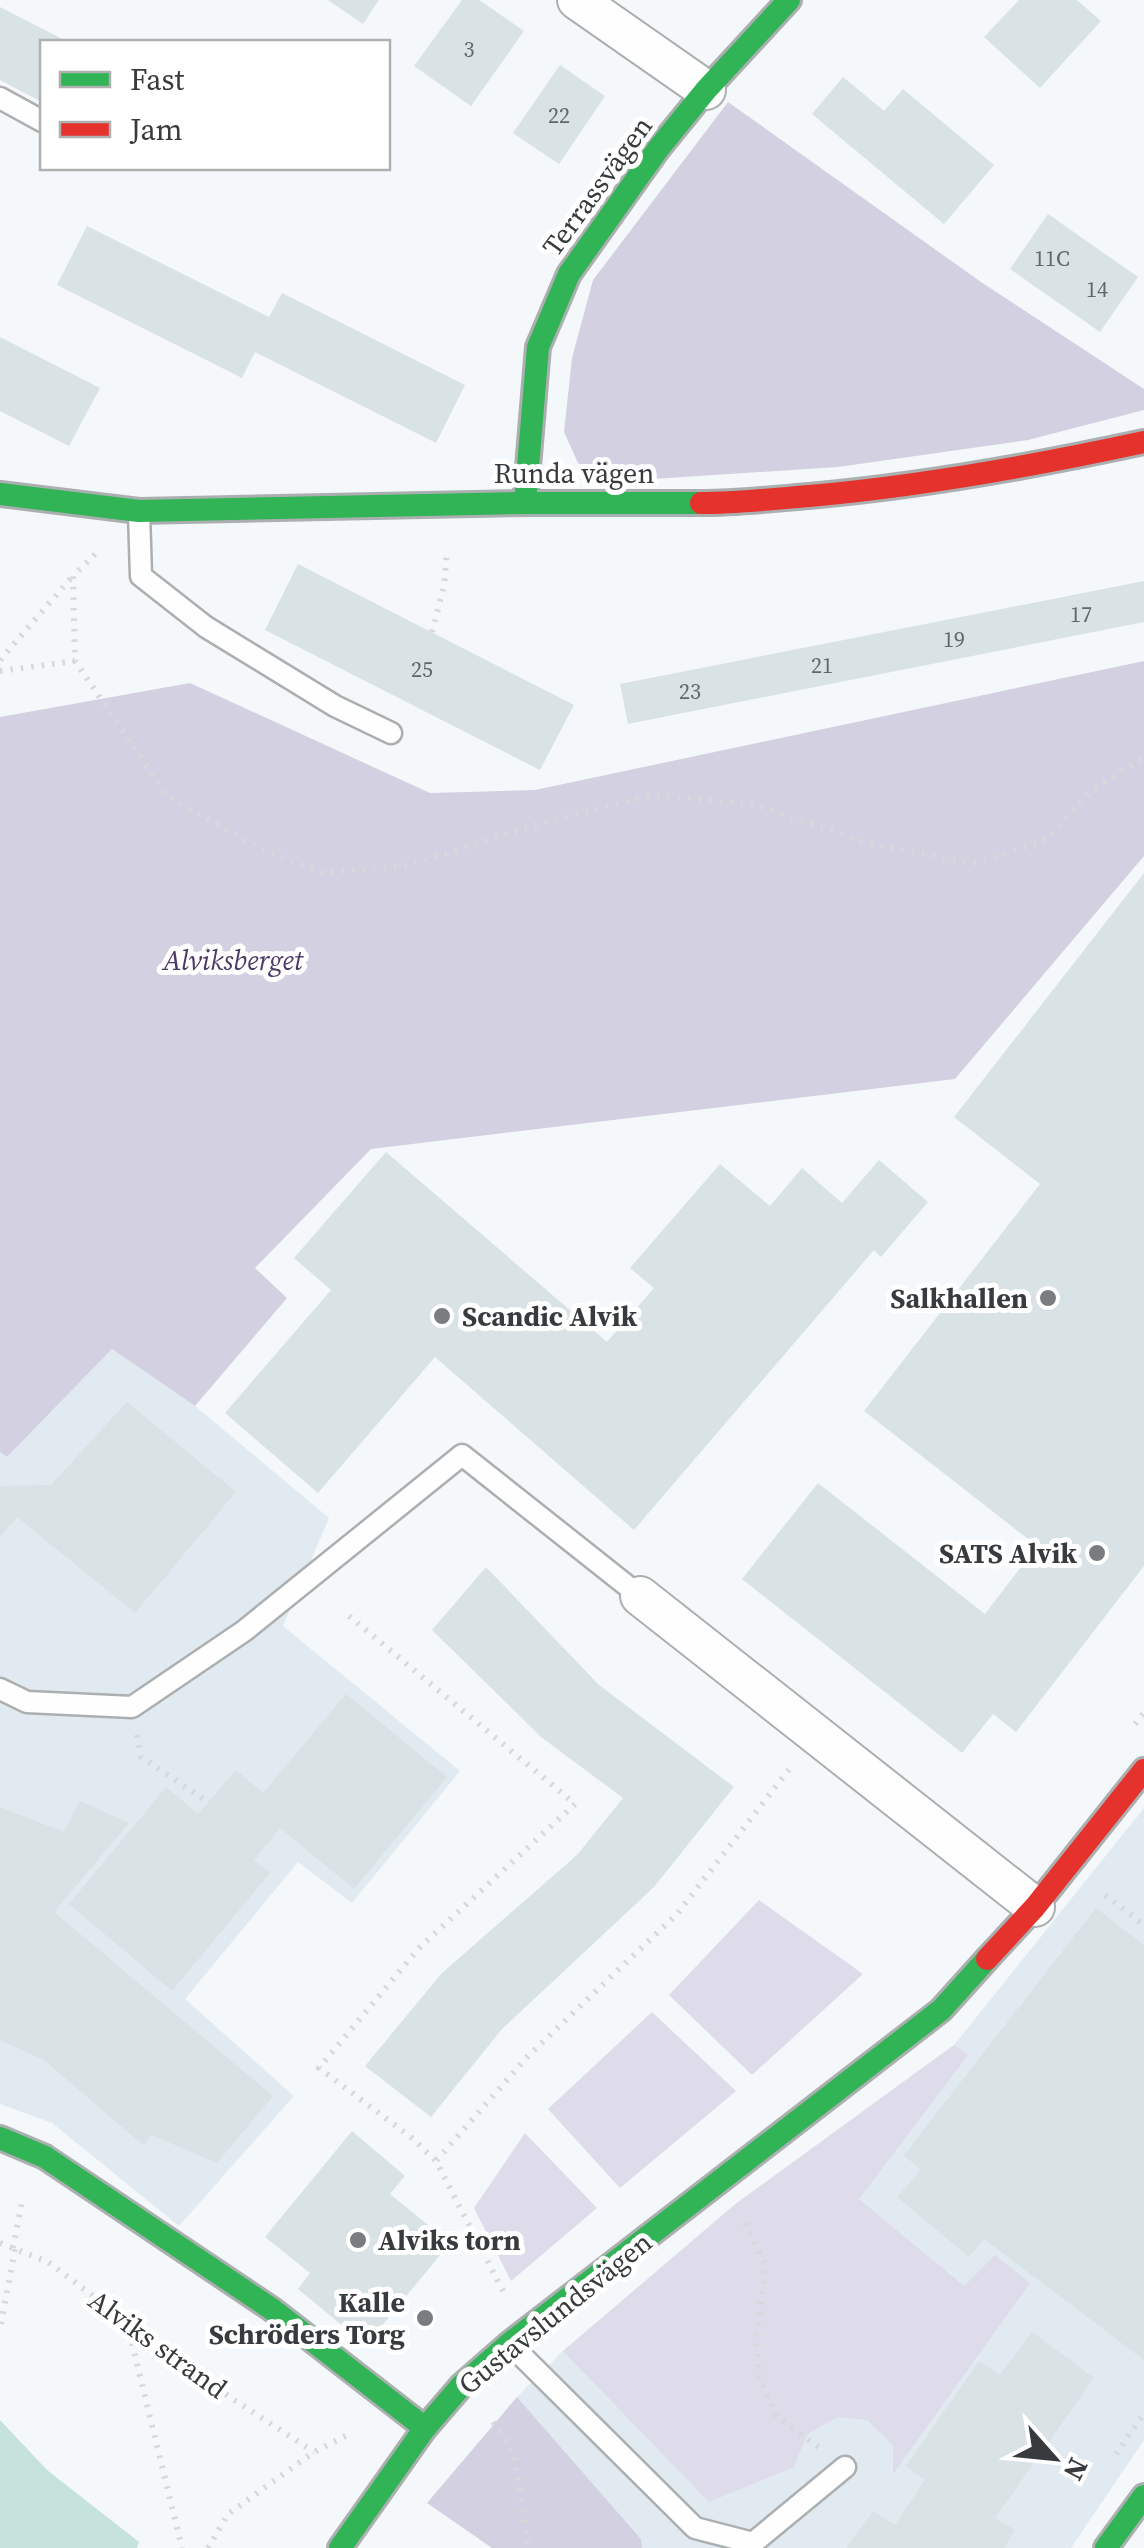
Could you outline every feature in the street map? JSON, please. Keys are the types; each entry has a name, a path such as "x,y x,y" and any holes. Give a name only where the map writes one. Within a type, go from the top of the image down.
{"street":[{"path":"577,0 706,90"},
{"name":"Terrassvägen","path":"525,502 538,347 568,274 658,149 789,0"},
{"name":"Runda vägen","path":"0,494 139,511 525,502 726,503 861,491 1036,466 1144,442"},
{"path":"640,1596 1034,1907"},
{"name":"Gustavslundsvägen","path":"340,2548 425,2428 462,2386 510,2343 941,2010 1034,1907 1144,1770"},
{"path":"0,2138 45,2157 273,2310 425,2428"},
{"path":"1106,2548 1144,2496"}],"lane":[{"path":"0,98 40,120"},
{"path":"139,511 141,576 206,627 334,706 391,734"},
{"path":"0,1689 27,1702 132,1707 244,1630 462,1455 640,1596"},
{"path":"510,2343 695,2528 753,2545 845,2467"}],"path":[{"path":"0,660 73,576 139,511"},
{"path":"432,632 444,586 447,544"},
{"path":"73,576 75,661 168,798 262,849 323,873 410,866 535,825 653,795 752,804 874,845 976,862 1046,840 1092,790 1144,757"},
{"path":"0,671 75,661"},
{"path":"349,1616 575,1804 419,1948 320,2068 412,2138 436,2162 505,2295"},
{"path":"436,2162 528,2056 677,1914 817,1734"},
{"path":"140,1757 208,1802"},
{"path":"1094,1886 1144,1925"},
{"path":"743,2220 766,2268 756,2338 760,2379 776,2416 845,2467"},
{"name":"Alviks strand","path":"0,2243 48,2262 212,2386 314,2452"},
{"path":"1,2324 15,2249"},
{"path":"126,2321 182,2548"},
{"path":"462,2386 481,2405 514,2453 529,2548"},
{"path":"208,2548 228,2514 314,2452 399,2410"}],"shaded area":[{"path":"112,1349 195,1406 329,1518 283,1626 460,1771 352,1903 298,1862 185,1999 294,2096 179,2226 52,2123 0,2104 0,1452 7,1457"},
{"path":"1144,1808 1144,2440 1071,2548 642,2548 641,2539 517,2397 563,2351 735,2204 954,2045"},
{"path":"759,1900 863,1974 752,2075 669,1995"},
{"path":"652,2012 736,2091 620,2188 548,2109"},
{"path":"954,2045 968,2055 859,2199 964,2286 995,2255 1030,2283 893,2474 893,2445 867,2420 838,2417 807,2434 794,2467 709,2502 563,2351 736,2204"},
{"path":"525,2133 597,2208 511,2281 474,2208"},
{"path":"0,2420 47,2470 139,2542 137,2548 0,2548"}],"green space":[{"path":"728,102 981,282 1144,389 1144,410 1028,440 838,467 606,482 578,463 564,432 572,358 593,280"},
{"name":"Alviksberget","path":"1144,661 1144,856 955,1079 371,1149 255,1268 287,1298 195,1406 112,1349 7,1457 0,1452 0,717 190,683 430,793 535,790"},
{"path":"517,2397 641,2539 642,2548 492,2548 427,2503"}],"building":[{"path":"328,0 379,0 363,24"},
{"path":"462,0 479,0 524,31 471,106 414,66"},
{"path":"1019,0 1077,0 1101,21 1040,88 984,37"},
{"path":"0,7 64,40 40,40 40,101 0,80"},
{"path":"560,65 605,96 559,164 513,133"},
{"path":"843,77 884,111 903,89 994,165 944,224 812,114"},
{"path":"1048,214 1138,277 1100,332 1010,269"},
{"path":"87,226 269,317 282,293 465,385 436,443 255,352 242,378 57,285"},
{"path":"0,337 100,388 69,446 0,411"},
{"path":"298,564 574,705 540,770 265,630"},
{"path":"1144,581 1144,622 628,724 620,684"},
{"name":"Salkhallen","path":"1144,873 1144,1566 1016,1732 993,1714 962,1753 742,1579 818,1483 985,1614 1037,1546 864,1411 1040,1184 954,1117"},
{"name":"Scandic Alvik","path":"386,1152 607,1342 654,1288 630,1268 720,1164 770,1206 802,1168 842,1203 879,1160 928,1202 881,1257 874,1250 634,1530 435,1357 318,1493 225,1413 331,1290 294,1258"},
{"path":"127,1402 236,1492 135,1613 17,1517 0,1537 0,1486 51,1485"},
{"path":"486,1567 599,1685 734,1787 654,1887 502,2029 431,2117 365,2066 442,1973 577,1855 623,1798 541,1737 432,1630"},
{"path":"346,1694 447,1777 354,1889 280,1828 254,1860 270,1873 172,1991 69,1904 166,1787 198,1814 236,1770 263,1793"},
{"path":"80,1801 129,1823 54,1912 273,2096 217,2163 151,2135 144,2146 44,2060 0,2040 0,1807 64,1832"},
{"path":"1096,1908 1144,1945 1144,2360 984,2239 969,2257 897,2197 921,2170 904,2155"},
{"name":"Alviks torn","path":"352,2131 405,2176 390,2194 450,2243 366,2345 298,2289 310,2273 265,2237"},
{"path":"1032,2332 1094,2378 995,2518 1015,2530 1004,2548 846,2548 873,2511 895,2525 925,2480 906,2466 979,2361 1000,2375"}],"traffic: fast":[{"path":"525,503 538,347 569,274 658,149 789,0"},
{"path":"0,494 139,511 701,503"},
{"path":"340,2548 425,2428 462,2385 510,2343 941,2010 987,1959"},
{"path":"0,2138 45,2157 273,2310 425,2428"},
{"path":"1106,2548 1144,2496"}],"traffic: jam":[{"path":"701,503 893,487 1144,442"},
{"path":"987,1959 1035,1907 1144,1770"}],"place":[{"name":"Salkhallen","path":"1048,1298"},
{"name":"Scandic Alvik","path":"442,1316"},
{"name":"SATS Alvik","path":"1097,1553"},
{"name":"Alviks torn","path":"358,2240"},
{"name":"Kalle Schröders Torg","path":"425,2318"}]}
